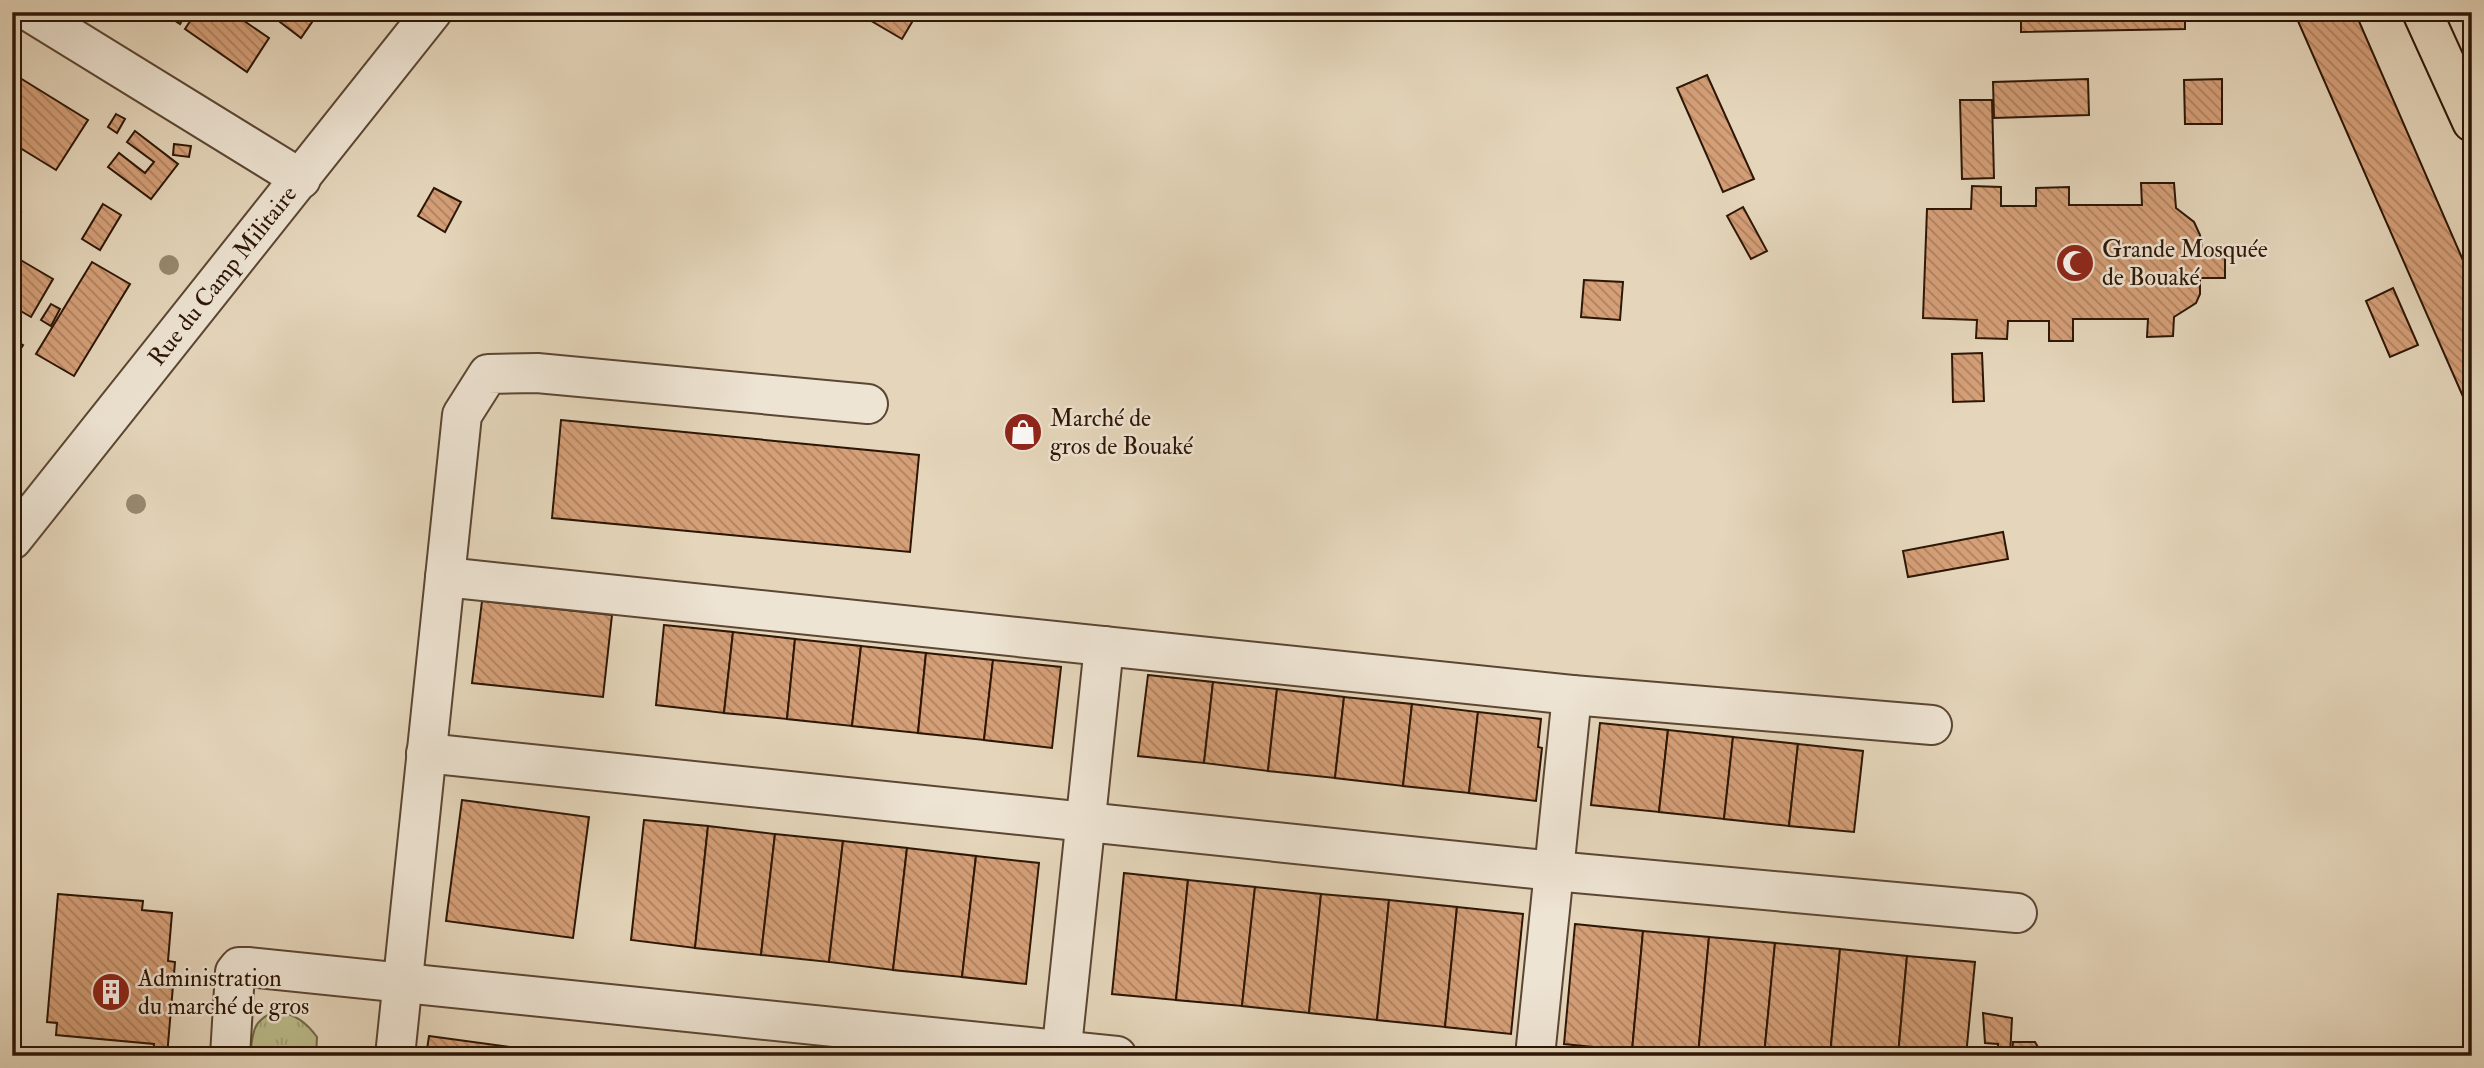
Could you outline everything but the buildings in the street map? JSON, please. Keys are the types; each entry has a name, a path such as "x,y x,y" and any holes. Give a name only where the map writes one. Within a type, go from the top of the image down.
{"main road":[{"path":"2422,12 2472,122"}],"street":[{"path":"30,12 300,179"},
{"name":"Rue du Camp Militaire","path":"18,521 300,179 432,12"},
{"path":"395,1056 462,415 488,374 537,373 868,404"},
{"path":"445,577 1572,695 1932,725"},
{"path":"1061,1053 1104,646"},
{"path":"1535,1056 1572,695"},
{"path":"426,754 1554,871 2017,913"},
{"path":"230,1056 235,972 239,967 402,981 1061,1053 1117,1056"}],"green space":[{"path":"277,1011 295,1017 313,1032 317,1037 316,1056 250,1056 258,1023"}],"place":[{"name":"Grande Mosquée de Bouaké","path":"2075,263"},
{"name":"Marché de gros de Bouaké","path":"1023,432"},
{"name":"Administration du marché de gros","path":"111,992"}]}
